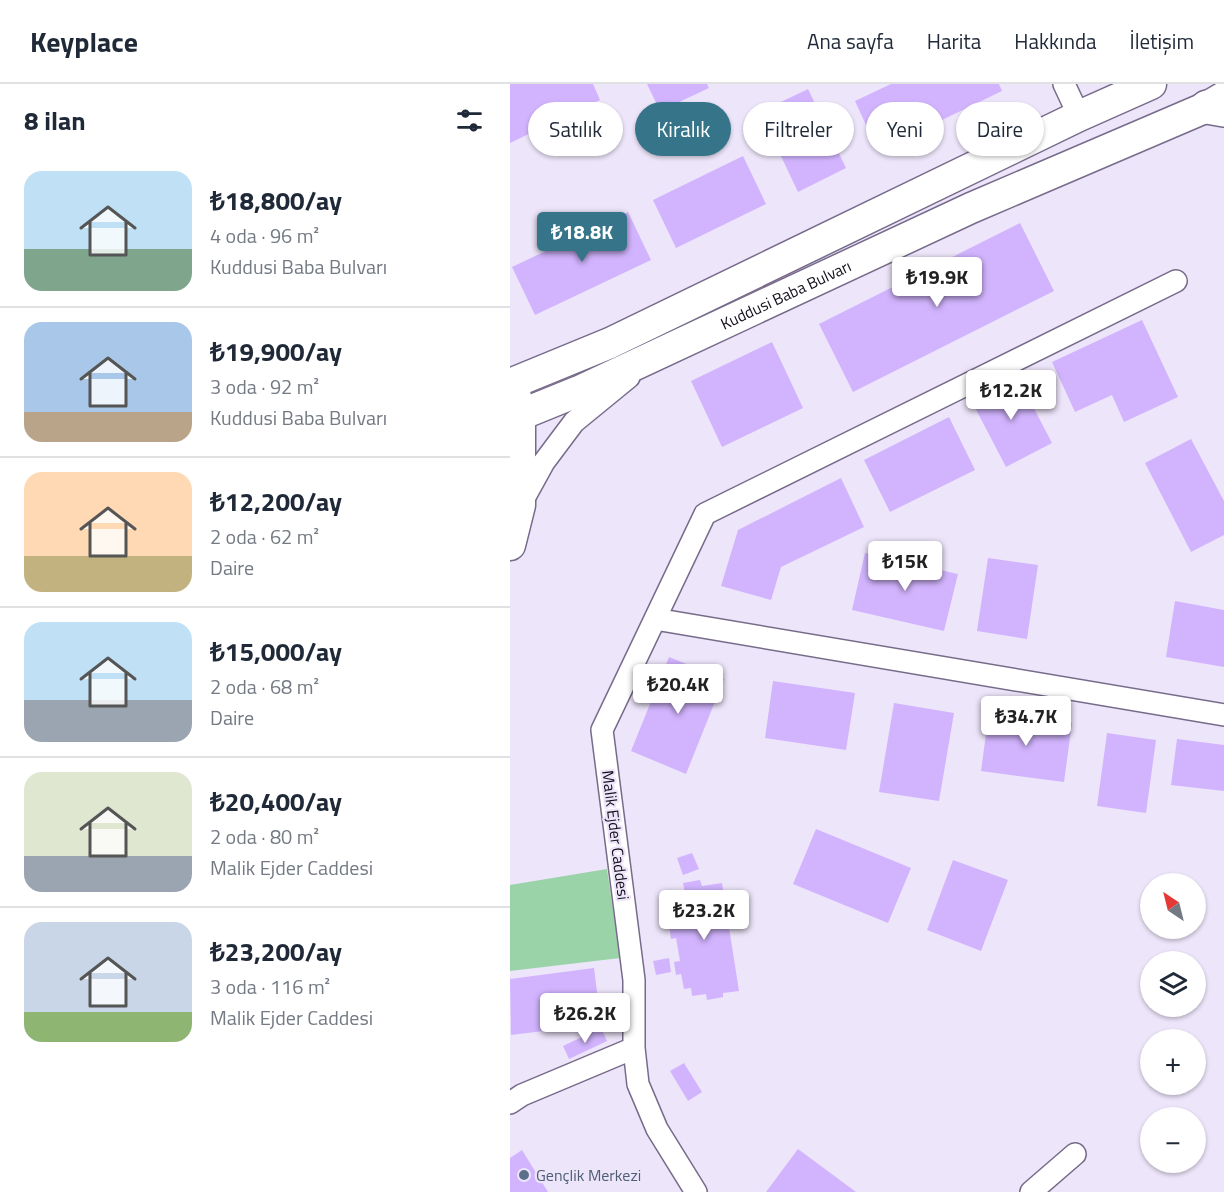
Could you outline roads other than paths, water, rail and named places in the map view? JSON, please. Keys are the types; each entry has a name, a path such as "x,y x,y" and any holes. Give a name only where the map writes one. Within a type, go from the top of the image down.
{"main road":[{"name":"Kuddusi Baba Bulvarı","path":"511,380 610,343 1079,116 1151,84"},
{"name":"Kuddusi Baba Bulvarı","path":"515,416 579,391 971,208 1218,105"},
{"path":"510,545 520,505 511,380"}],"street":[{"path":"1064,84 1079,116"},
{"name":"Malik Ejder Caddesi","path":"696,1192 657,1129 638,1084 634,1048 634,980 602,730 705,514 1176,281"},
{"path":"520,505 544,462 574,422 655,355"},
{"path":"655,619 1224,715"},
{"path":"510,1103 522,1095 634,1048"},
{"path":"1031,1192 1075,1154"}],"place":[{"name":"Gençlik Merkezi","path":"524,1175"}]}
